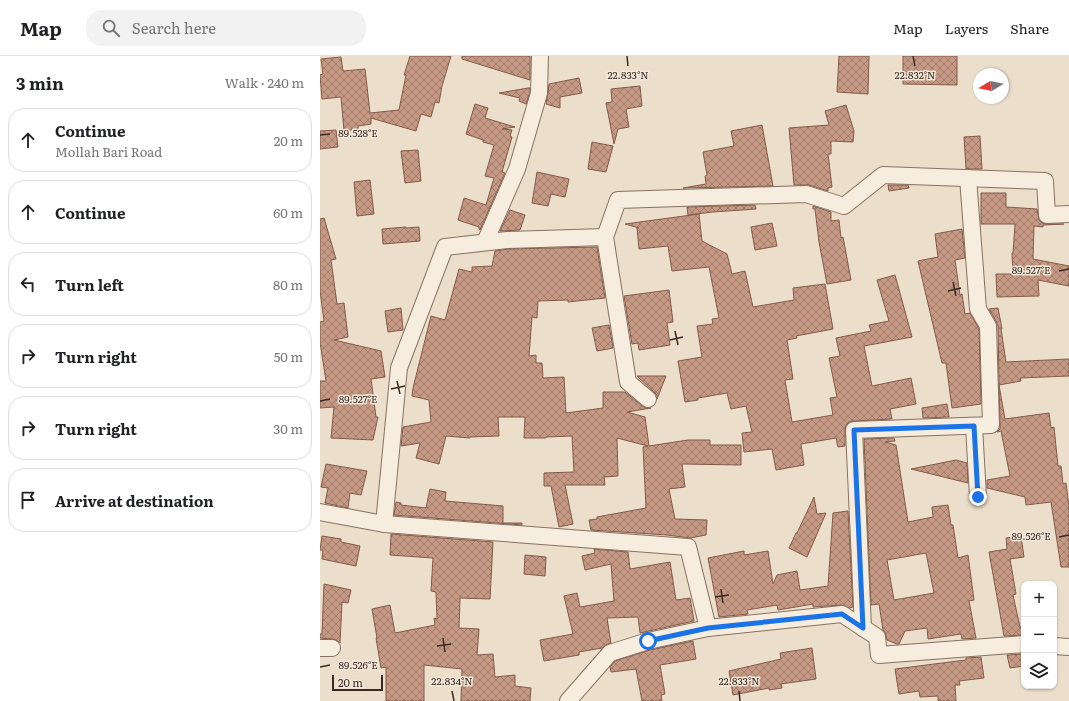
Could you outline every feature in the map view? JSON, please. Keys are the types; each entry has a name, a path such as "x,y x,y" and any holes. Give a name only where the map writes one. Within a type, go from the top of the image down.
{"street":[{"path":"485,242 517,169 539,93 540,56"},
{"path":"648,399 628,382 605,237 618,200 806,194 844,206 883,175 1045,181 1047,215 1069,214"},
{"path":"863,628 854,430 991,426 988,326 978,309 968,178"},
{"path":"384,524 399,368 446,247 507,240 605,237"},
{"path":"974,426 978,497"},
{"path":"320,512 384,524 688,547 708,628"},
{"path":"568,701 610,654 648,641 708,628 842,614 877,638 879,655 1021,644"},
{"path":"1057,646 1069,647"}],"building":[{"path":"410,56 451,56 442,86 439,103 435,102 431,117 421,114 416,131 371,118 371,124 358,126 358,129 344,131 341,97 322,99 320,75 323,74 321,59 341,57 343,71 365,69 370,113 399,110 406,75 404,75"},
{"path":"462,56 530,56 530,80 462,59"},
{"path":"839,56 869,56 868,94 837,92"},
{"path":"903,56 957,56 957,85 903,84"},
{"path":"579,78 582,93 560,97 560,108 546,104 549,84"},
{"path":"640,86 642,106 626,109 629,127 618,129 614,144 606,103 612,102 611,89"},
{"path":"530,88 530,92 526,104 519,101 520,98 499,93"},
{"path":"475,104 488,108 485,118 515,127 502,129 512,130 510,136 512,137 502,172 505,173 480,230 479,227 458,220 464,198 486,205 494,178 485,176 494,145 483,142 483,140 466,134"},
{"path":"846,105 854,131 853,142 831,141 831,154 828,154 832,187 828,188 828,191 809,185 794,185 789,128 829,125 825,111"},
{"path":"762,125 773,186 683,188 706,184 705,176 707,175 703,152 734,146 731,131"},
{"path":"336,130 338,147 320,149 320,131"},
{"path":"980,136 982,169 966,169 964,137"},
{"path":"592,142 613,146 606,172 588,169"},
{"path":"418,150 421,181 405,183 401,151"},
{"path":"537,172 569,179 565,197 551,194 548,206 532,203"},
{"path":"370,180 374,214 357,216 354,182"},
{"path":"888,185 908,185 909,188 889,191"},
{"path":"981,193 1006,193 1006,207 1037,209 1039,220 1042,223 1064,224 1043,225 1043,227 1034,226 1033,259 1069,266 1069,286 1038,280 1039,296 997,297 996,274 1013,274 1012,253 1015,224 981,224"},
{"path":"755,205 756,209 688,215 687,207"},
{"path":"813,206 831,212 831,221 839,220 841,238 843,237 851,280 827,284 819,242 815,209 813,209"},
{"path":"510,210 525,215 520,230 500,231"},
{"path":"699,214 702,241 727,254 732,274 745,271 753,307 794,300 793,288 825,284 833,329 796,336 797,338 787,340 793,379 785,380 792,422 833,415 830,398 837,397 829,358 840,356 836,338 871,331 869,325 889,321 877,280 895,275 912,337 864,346 872,386 911,378 916,404 890,409 892,419 849,422 846,425 845,430 845,446 838,447 836,438 801,444 804,465 776,470 772,449 744,452 742,433 752,432 746,406 731,409 727,393 685,402 678,361 702,357 697,326 713,324 712,319 719,318 709,267 672,271 668,246 639,249 637,228 639,228 625,224"},
{"path":"324,218 336,259 331,260 337,304 344,303 348,337 334,340 381,351 385,377 371,379 376,417 378,417 373,440 331,438 334,407 320,408 320,381 326,381 320,342 320,322 324,321 320,291 320,219"},
{"path":"772,223 777,246 755,250 751,227"},
{"path":"419,227 420,241 383,244 382,229"},
{"path":"962,229 965,258 955,260 960,295 962,294 965,314 970,313 979,329 981,404 952,408 946,363 942,363 918,261 938,257 935,234"},
{"path":"597,247 605,298 568,302 568,300 538,301 537,318 532,317 529,356 536,355 536,363 542,363 543,378 564,377 566,413 603,408 603,392 625,392 642,406 651,408 627,412 645,417 649,446 688,440 710,440 710,445 741,445 741,465 682,464 685,487 669,489 675,519 707,520 706,535 690,538 591,530 589,520 597,519 597,517 646,508 643,447 648,446 617,438 618,476 604,477 605,485 565,485 573,524 559,527 551,486 544,486 544,473 574,472 572,436 524,438 525,417 498,417 499,436 470,438 446,436 439,464 416,458 420,443 401,446 403,427 431,422 429,400 412,396 413,388 431,316 445,320 459,269 472,272 472,267 492,266 495,251 508,249"},
{"path":"669,290 673,322 667,323 670,345 639,350 638,343 632,344 624,296"},
{"path":"401,308 403,330 388,332 385,311"},
{"path":"998,308 1006,362 1069,359 1069,376 1020,378 1021,381 999,385 998,326 989,309"},
{"path":"609,325 613,348 597,351 592,328"},
{"path":"637,376 666,376 657,399 657,395"},
{"path":"999,385 1005,419 1049,413 1051,428 1054,427 1058,466 1061,466 1063,484 1066,483 1069,507 1069,567 1061,567 1051,502 1026,505 1025,497 987,488 987,480 1010,476 1001,431 997,432 1000,429"},
{"path":"947,404 949,417 923,418 922,408"},
{"path":"894,438 895,441 885,442 896,445 908,522 933,517 932,507 948,505 951,525 953,525 958,558 968,555 974,600 969,601 976,638 962,639 961,634 928,639 927,628 905,631 899,644 887,640 883,630 879,604 871,605 864,439","holes":["926,553 934,593 894,600 887,560"]},
{"path":"956,460 967,463 968,483 911,469"},
{"path":"326,464 367,471 361,495 350,493 348,508 325,503 328,488 321,487"},
{"path":"430,489 446,492 445,501 503,506 503,523 522,523 522,525 394,515 396,502 401,503 401,505 426,508"},
{"path":"814,497 817,514 826,513 807,557 789,548"},
{"path":"848,511 853,607 849,608 841,605 813,607 813,604 778,610 777,605 747,610 748,614 719,617 708,558 744,551 744,555 768,551 773,584 777,575 797,571 800,590 828,586 833,513"},
{"path":"391,534 493,542 490,599 460,598 459,628 479,629 477,655 493,654 495,677 515,675 515,686 531,688 530,701 461,701 462,669 424,665 424,701 386,701 386,667 381,668 372,609 390,605 395,633 435,625 434,618 437,619 436,592 431,591 433,558 390,555"},
{"path":"322,536 341,539 341,542 360,546 356,566 322,559 323,550 320,550"},
{"path":"1021,536 1024,557 1010,559 1016,594 1013,595 1021,627 1021,635 1004,636 989,552 1007,549 1006,538"},
{"path":"594,549 628,552 630,569 670,562 676,600 690,598 694,621 640,633 638,617 607,618 611,643 602,648 579,652 579,655 544,661 540,640 573,634 564,596 577,593 580,607 614,601 611,564 585,570 582,556 595,553"},
{"path":"525,555 546,557 545,576 524,574"},
{"path":"324,584 351,590 348,603 342,602 340,643 332,639 320,638 320,634 322,634"},
{"path":"693,641 696,659 660,665 665,694 661,695 662,701 642,701 636,669 611,672 610,667 615,661 650,650"},
{"path":"812,648 816,679 781,684 782,688 769,690 769,688 733,695 729,671 781,659 780,653"},
{"path":"1021,654 1021,666 1010,668 1007,655"},
{"path":"981,657 984,678 959,681 960,685 955,685 956,701 938,701 938,696 920,697 919,691 899,694 895,669"}],"route":[{"path":"648,641 708,628 842,614 863,628 854,430 974,426 978,497"}]}
